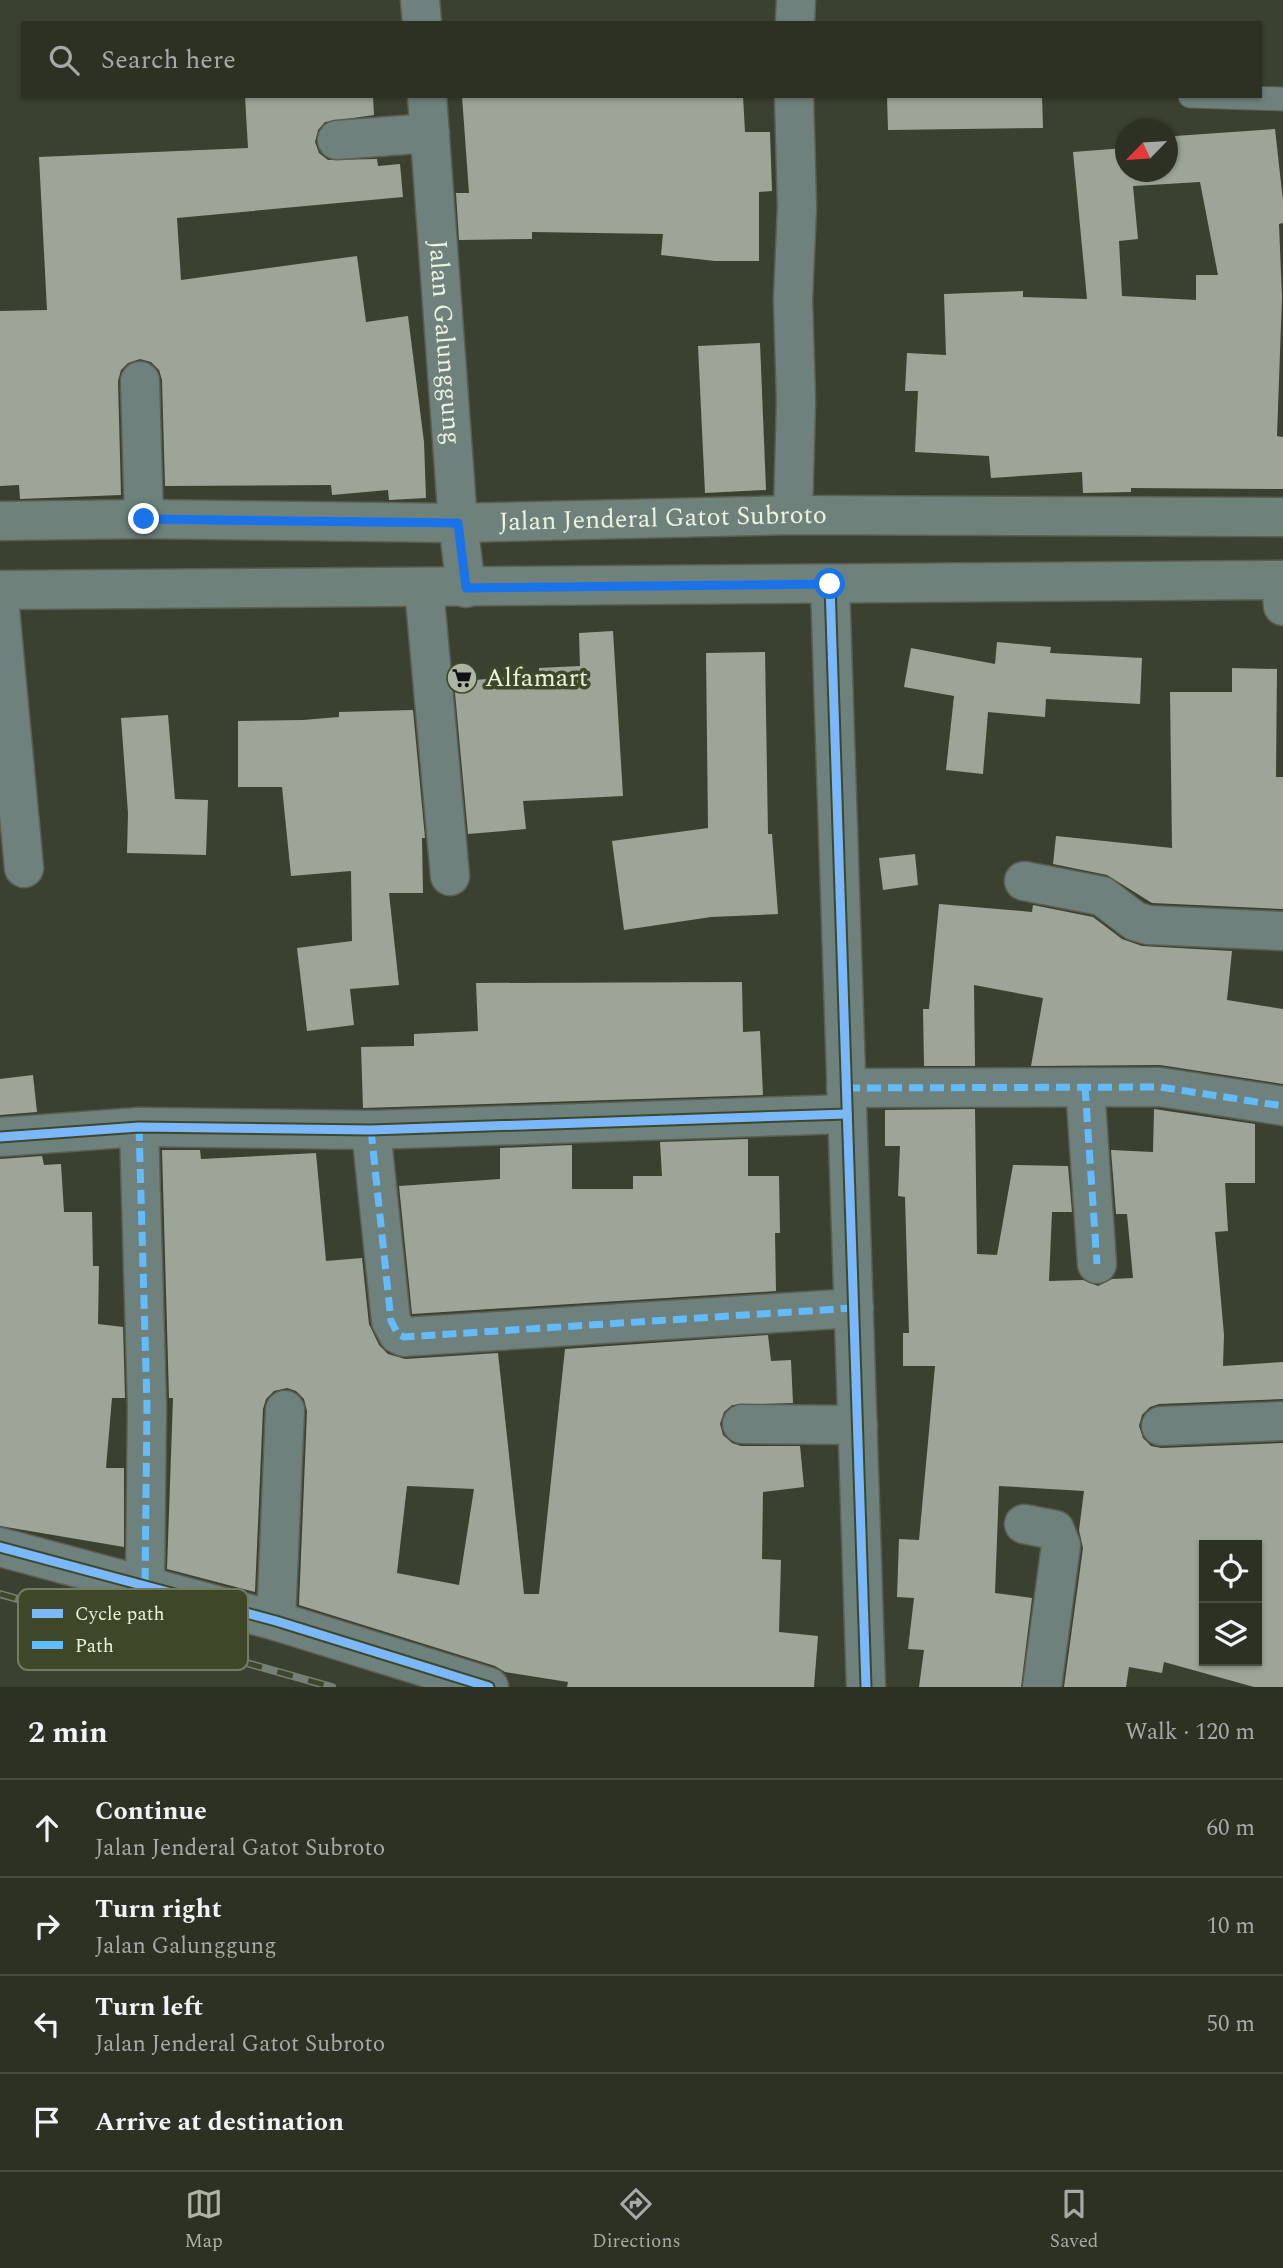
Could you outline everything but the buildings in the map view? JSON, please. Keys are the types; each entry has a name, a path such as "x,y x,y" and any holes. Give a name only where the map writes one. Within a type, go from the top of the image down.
{"main road":[{"name":"Jalan Jenderal Gatot Subroto","path":"0,521 144,519 458,523 793,515 1283,517"},
{"path":"0,590 830,584 1282,588"}],"street":[{"path":"420,0 422,21"},
{"path":"795,21 796,0"},
{"path":"793,515 796,400 793,299 797,207 794,98"},
{"path":"337,140 429,114"},
{"name":"Jalan Galunggung","path":"429,114 458,523 466,588"},
{"path":"141,381 144,519"},
{"path":"830,584 866,1687"},
{"path":"424,589 450,876"},
{"path":"0,609 24,868"},
{"path":"1024,881 1102,896 1135,922 1148,925 1283,931"},
{"path":"1085,1087 1097,1264"},
{"path":"0,1137 139,1128 371,1130 1085,1087 1160,1087 1283,1105"},
{"path":"139,1128 147,1406 145,1586"},
{"path":"371,1130 391,1321 404,1337 854,1308"},
{"path":"276,1621 285,1410"},
{"path":"1161,1426 1283,1421"},
{"path":"742,1424 858,1425"},
{"path":"1024,1524 1055,1530 1061,1545 1042,1687"},
{"path":"0,1547 156,1589"},
{"path":"248,1614 489,1687"}],"lane":[{"path":"1252,98 1283,99"}],"railway":[{"path":"0,1594 18,1599"},
{"path":"248,1663 332,1687"}],"marked path":[{"path":"1085,1087 1097,1264"},
{"path":"846,1088 1160,1087 1283,1106"},
{"path":"139,1127 147,1406 145,1586"},
{"path":"371,1130 391,1321 398,1334 404,1337 854,1308"}],"cycle path":[{"path":"830,585 866,1687"},
{"path":"0,1137 139,1127 371,1130 847,1114"},
{"path":"0,1547 157,1589"},
{"path":"248,1613 489,1687"}],"place":[{"name":"Alfamart","path":"462,678"}],"route":[{"path":"144,519 458,523 466,588 830,584"}]}
